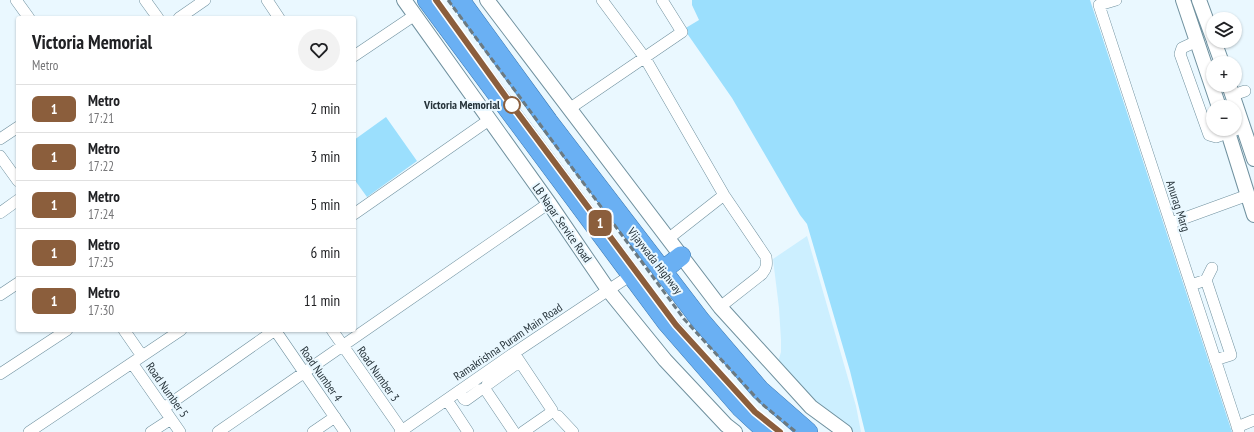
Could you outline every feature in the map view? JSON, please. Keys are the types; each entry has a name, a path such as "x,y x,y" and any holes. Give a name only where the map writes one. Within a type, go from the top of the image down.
{"highway":[{"path":"427,0 667,323 740,408 767,432"},
{"name":"Vijaywada Highway","path":"460,0 548,121 702,322 760,390 805,431"},
{"path":"662,271 680,256"}],"street":[{"path":"16,0 28,16"},
{"path":"145,0 157,16"},
{"path":"267,0 278,16"},
{"name":"LB Nagar Service Road","path":"404,0 549,203 609,291 660,355 726,430"},
{"path":"486,0 720,307 811,407 845,432"},
{"path":"602,0 645,58 724,195 766,257 766,269 762,274 720,307"},
{"path":"569,109 682,32 662,0"},
{"name":"Anurag Marg","path":"1116,0 1099,5 1238,429"},
{"path":"1182,0 1217,100"},
{"path":"1199,0 1206,20"},
{"path":"181,16 200,1"},
{"path":"356,55 415,15"},
{"path":"1197,41 1182,48 1180,51 1180,56 1206,127"},
{"path":"1236,92 1243,127 1254,158"},
{"path":"356,213 489,120"},
{"path":"0,139 16,129"},
{"path":"1230,136 1254,215"},
{"path":"0,156 16,179"},
{"path":"668,239 724,195"},
{"path":"1171,223 1248,195"},
{"path":"0,213 16,201"},
{"path":"218,432 304,374 549,203"},
{"path":"1191,285 1206,280 1212,268"},
{"name":"Ramakrishna Puram Main Road","path":"402,432 459,392 484,381 631,275"},
{"path":"1206,280 1231,354 1215,360"},
{"path":"0,295 16,284"},
{"path":"0,374 64,332"},
{"path":"125,332 142,356"},
{"path":"29,432 179,332"},
{"path":"164,408 272,332"},
{"name":"Road Number 4","path":"276,332 345,432"},
{"name":"Road Number 3","path":"333,332 402,432"},
{"path":"484,381 517,429 522,432 550,414 552,410 517,358"},
{"name":"Road Number 5","path":"132,363 180,432"},
{"path":"459,392 466,400 480,390 485,389 514,432"},
{"path":"447,400 468,432"},
{"path":"558,416 573,432"},
{"path":"314,432 335,417"},
{"path":"151,432 171,419"},
{"path":"1238,429 1254,420"}],"shaded area":[{"path":"692,0 1090,0 1232,432 865,432 850,371 807,224 800,215 732,98 684,29 699,20 692,5"},
{"path":"386,117 417,161 367,197 356,182 356,139"},
{"path":"807,236 856,406 861,432 853,432 816,404 778,362 781,352 781,340 773,259"}],"railway":[{"path":"436,0 511,104 676,325 755,412 780,432"},
{"path":"448,0 684,319 762,404 796,432"}],"metro line":[{"name":"1","path":"436,0 511,104 676,325 755,412 780,432"}],"place":[{"name":"Victoria Memorial","path":"512,105"}]}
